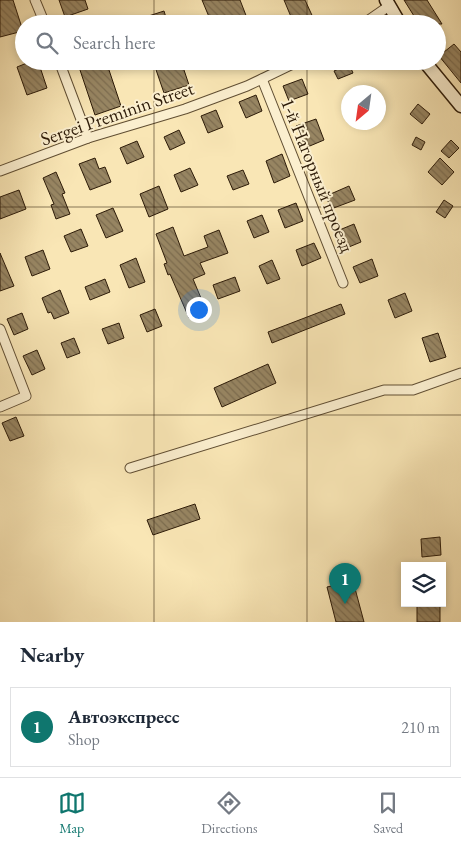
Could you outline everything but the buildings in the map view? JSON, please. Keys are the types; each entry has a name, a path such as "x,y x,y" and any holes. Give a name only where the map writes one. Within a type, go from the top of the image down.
{"main road":[{"path":"388,3 395,15"},
{"path":"431,70 461,106"}],"street":[{"path":"35,0 41,15"},
{"path":"374,15 388,3"},
{"path":"62,70 88,138"},
{"name":"Sergei Preminin Street","path":"0,171 88,138 185,108 262,79 280,70"},
{"name":"1-й Нагорный проезд","path":"262,79 343,283"},
{"path":"0,329 26,396 0,407"},
{"path":"130,468 384,390 413,390 461,373"}],"place":[{"name":"Автоэкспресс","path":"345,604"}]}
